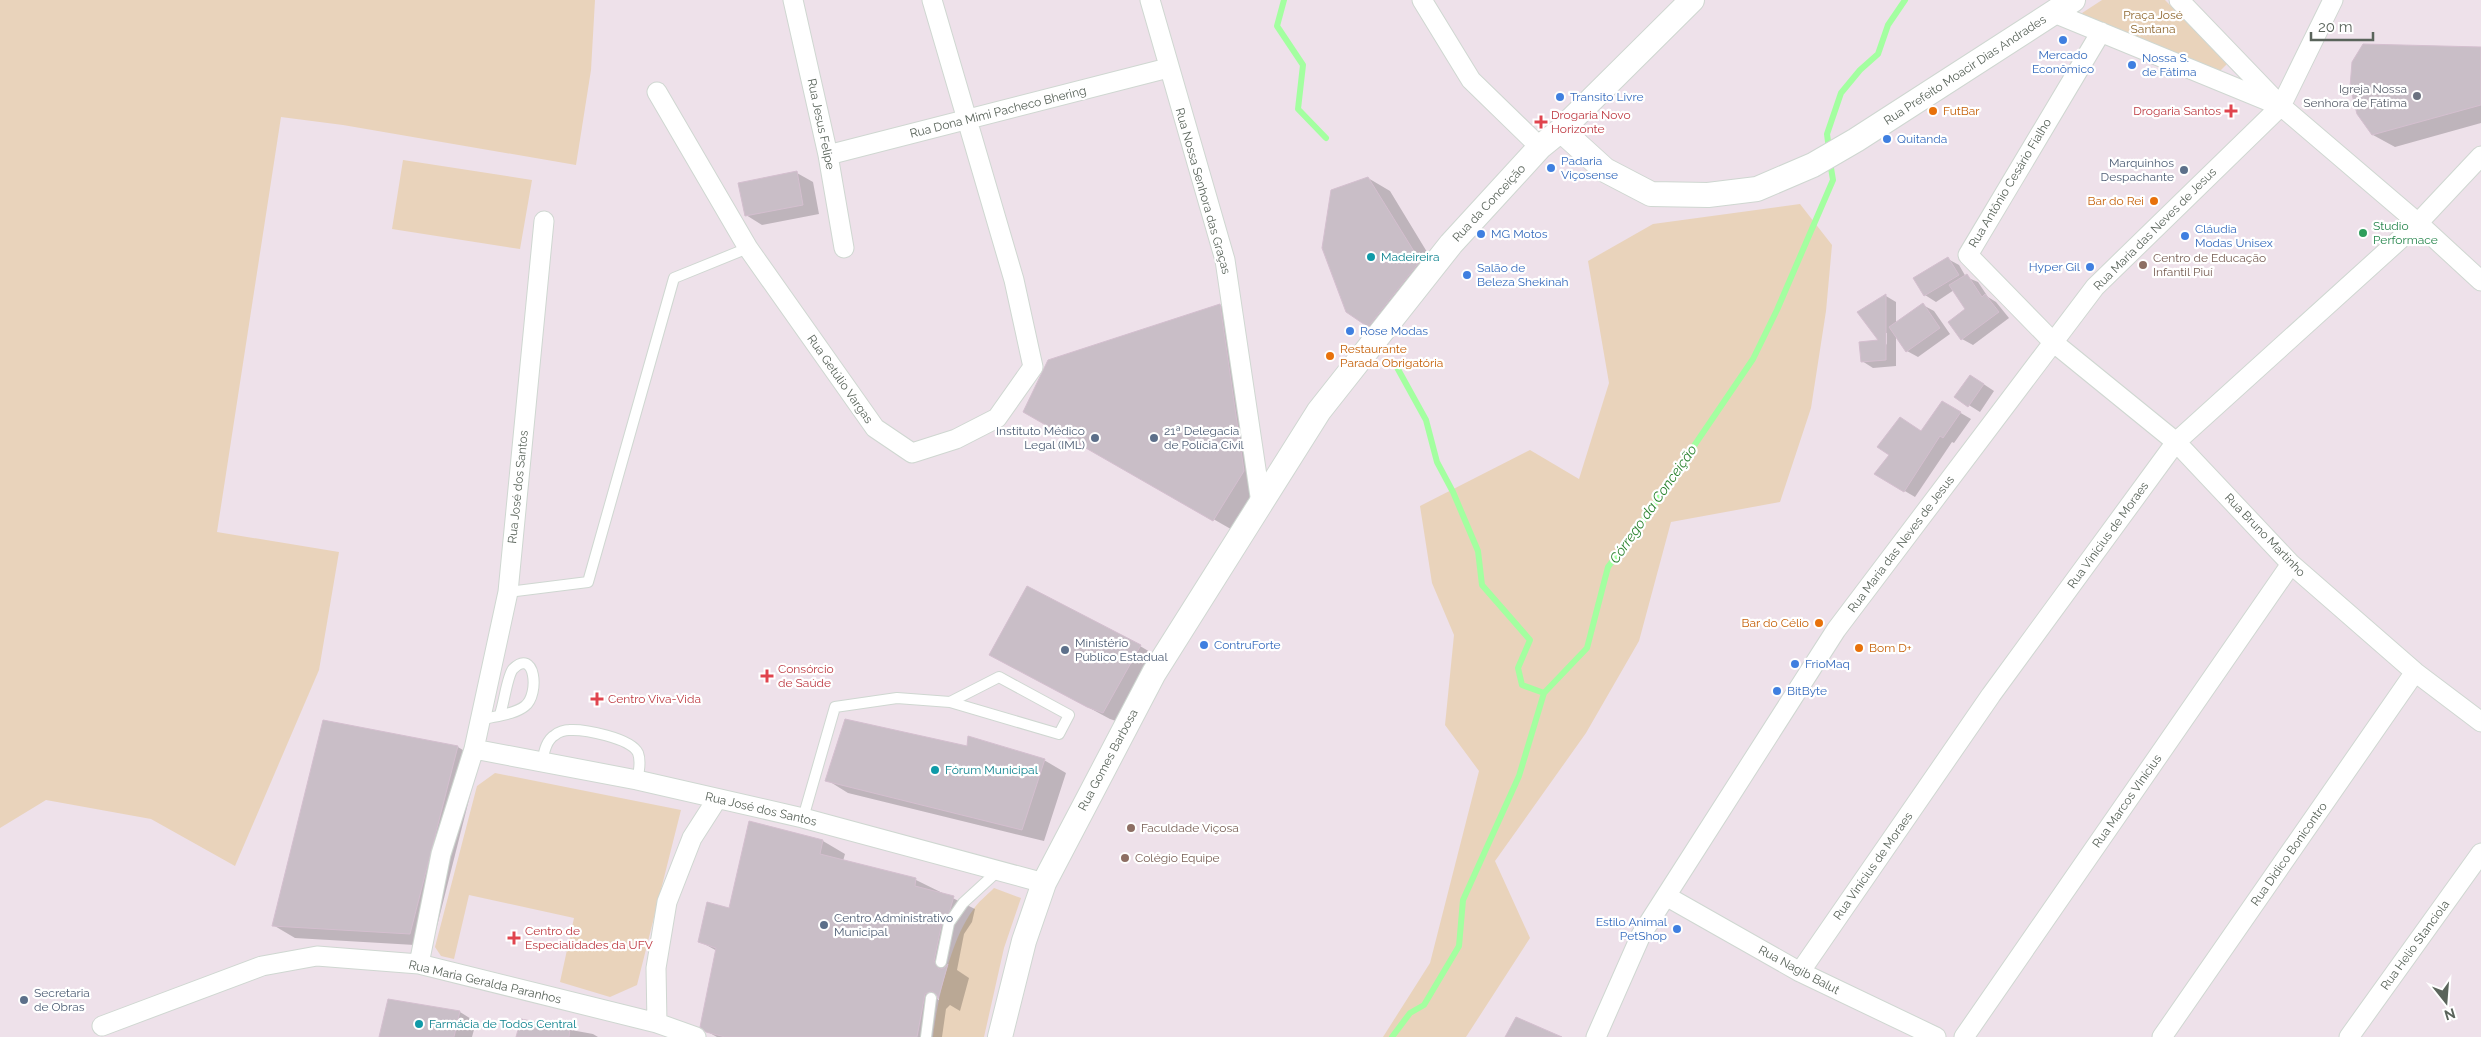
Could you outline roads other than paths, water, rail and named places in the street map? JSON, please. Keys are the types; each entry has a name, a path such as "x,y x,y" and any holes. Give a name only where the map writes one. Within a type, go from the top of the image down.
{"street":[{"name":"Rua Jesus Felipe","path":"793,0 828,155 844,248"},
{"name":"Rua Getúlio Vargas","path":"656,92 748,248 869,420 882,433 912,453 956,440 997,418 1033,367 1014,280 932,0"},
{"name":"Rua Nossa Senhora das Graças","path":"1150,0 1168,68 1225,260 1250,414 1261,503"},
{"name":"Rua da Conceição","path":"1261,503 1319,411 1451,244 1540,147 1560,130 1692,0"},
{"path":"2179,0 2281,106 2418,223 2481,281"},
{"name":"Rua Maria das Neves de Jesus","path":"1596,1037 1641,935 1836,630 2095,287 2281,106 2333,0"},
{"path":"1423,1 1471,80 1540,147"},
{"name":"Rua Prefeito Moacir Dias Andrades","path":"1560,130 1605,170 1651,194 1708,195 1757,189 1813,165 1856,140 2063,6"},
{"path":"2063,6 2101,32 2281,106"},
{"name":"Rua Antônio Cesário Fialho","path":"2053,342 1968,255 2101,32"},
{"name":"Rua Dona Mimi Pacheco Bhering","path":"828,155 1168,68"},
{"name":"Rua Vinícius de Moraes","path":"1800,972 1991,695 2176,442 2418,223 2481,156"},
{"name":"Rua José dos Santos","path":"419,964 440,854 474,749 508,592 544,221"},
{"name":"Rua Bruno Martinho","path":"2053,342 2176,442 2290,564 2415,672 2481,722"},
{"name":"Rua Gomes Barbosa","path":"1000,1037 1024,942 1044,883 1154,673 1261,503"},
{"name":"Rua Marcos VInícius","path":"1964,1037 2290,564"},
{"name":"Rua Didico Bonicontro","path":"2162,1037 2415,672"},
{"name":"Rua José dos Santos","path":"474,749 637,780 803,818 1044,883"},
{"path":"657,1023 656,968 667,902 692,838 717,799"},
{"name":"Rua Helio Stanciola","path":"2349,1037 2481,853"},
{"name":"Rua Nagib Balut","path":"1666,896 1800,972 1936,1037"},
{"name":"Rua Maria Geralda Paranhos","path":"102,1026 262,966 318,956 419,964 657,1023 696,1037"}],"lane":[{"path":"508,592 588,582 674,278 748,248"},
{"path":"480,720 524,707 531,700 535,676 530,667 525,664 511,671 500,714"},
{"path":"803,818 835,707 896,698 950,702 1059,734 1069,715 999,676 950,702"},
{"path":"542,762 547,744 553,735 568,729 611,737 629,744 638,752 640,767 637,780"},
{"path":"941,962 950,924 963,903 1000,870"},
{"path":"926,1037 931,998"}],"waterway":[{"path":"1284,0 1277,26 1303,65 1298,109 1326,138"},
{"name":"Córrego da Conceição","path":"1829,149 1827,134 1841,93 1860,70 1878,54 1888,25 1905,0"},
{"name":"Córrego da Conceição","path":"1392,1037 1410,1013 1424,1005 1459,946 1463,900 1519,776 1544,693 1587,648 1608,567 1645,518 1753,359 1777,310 1833,180 1830,162"},
{"path":"1394,362 1426,420 1437,462 1453,492 1478,551 1482,585 1530,640 1518,668 1522,685 1544,693"}],"place":[{"name":"Mercado Econômico","path":"2063,40"},
{"name":"Nossa S. de Fátima","path":"2132,65"},
{"name":"Igreja Nossa Senhora de Fátima","path":"2417,96"},
{"name":"Transito Livre","path":"1560,97"},
{"name":"FutBar","path":"1933,111"},
{"name":"Drogaria Santos","path":"2231,111"},
{"name":"Drogaria Novo Horizonte","path":"1541,122"},
{"name":"Quitanda","path":"1887,139"},
{"name":"Padaria Viçosense","path":"1551,168"},
{"name":"Marquinhos Despachante","path":"2184,170"},
{"name":"Bar do Rei","path":"2154,201"},
{"name":"Studio Performace","path":"2363,233"},
{"name":"MG Motos","path":"1481,234"},
{"name":"Cláudia Modas Unisex","path":"2185,236"},
{"name":"Madeireira","path":"1371,257"},
{"name":"Centro de Educação Infantil Piuí","path":"2143,265"},
{"name":"Hyper Gil","path":"2090,267"},
{"name":"Salão de Beleza Shekinah","path":"1467,275"},
{"name":"Rose Modas","path":"1350,331"},
{"name":"Restaurante Parada Obrigatória","path":"1330,356"},
{"name":"Instituto Médico Legal (IML)","path":"1095,438"},
{"name":"21ª Delegacia de Polícia Civil","path":"1154,438"},
{"name":"Bar do Célio","path":"1819,623"},
{"name":"ContruForte","path":"1204,645"},
{"name":"Bom D+","path":"1859,648"},
{"name":"Ministério Público Estadual","path":"1065,650"},
{"name":"FrioMaq","path":"1795,664"},
{"name":"Consórcio de Saúde","path":"767,676"},
{"name":"BitByte","path":"1777,691"},
{"name":"Centro Viva-Vida","path":"597,699"},
{"name":"Fórum Municipal","path":"935,770"},
{"name":"Faculdade Viçosa","path":"1131,828"},
{"name":"Colégio Equipe","path":"1125,858"},
{"name":"Centro Administrativo Municipal","path":"824,925"},
{"name":"Estilo Animal PetShop","path":"1677,929"},
{"name":"Centro de Especialidades da UFV","path":"514,938"},
{"name":"Secretaria de Obras","path":"24,1000"},
{"name":"Farmácia de Todos Central","path":"419,1024"}],"park label":[{"name":"Praça José Santana","path":"2153,22"}]}
